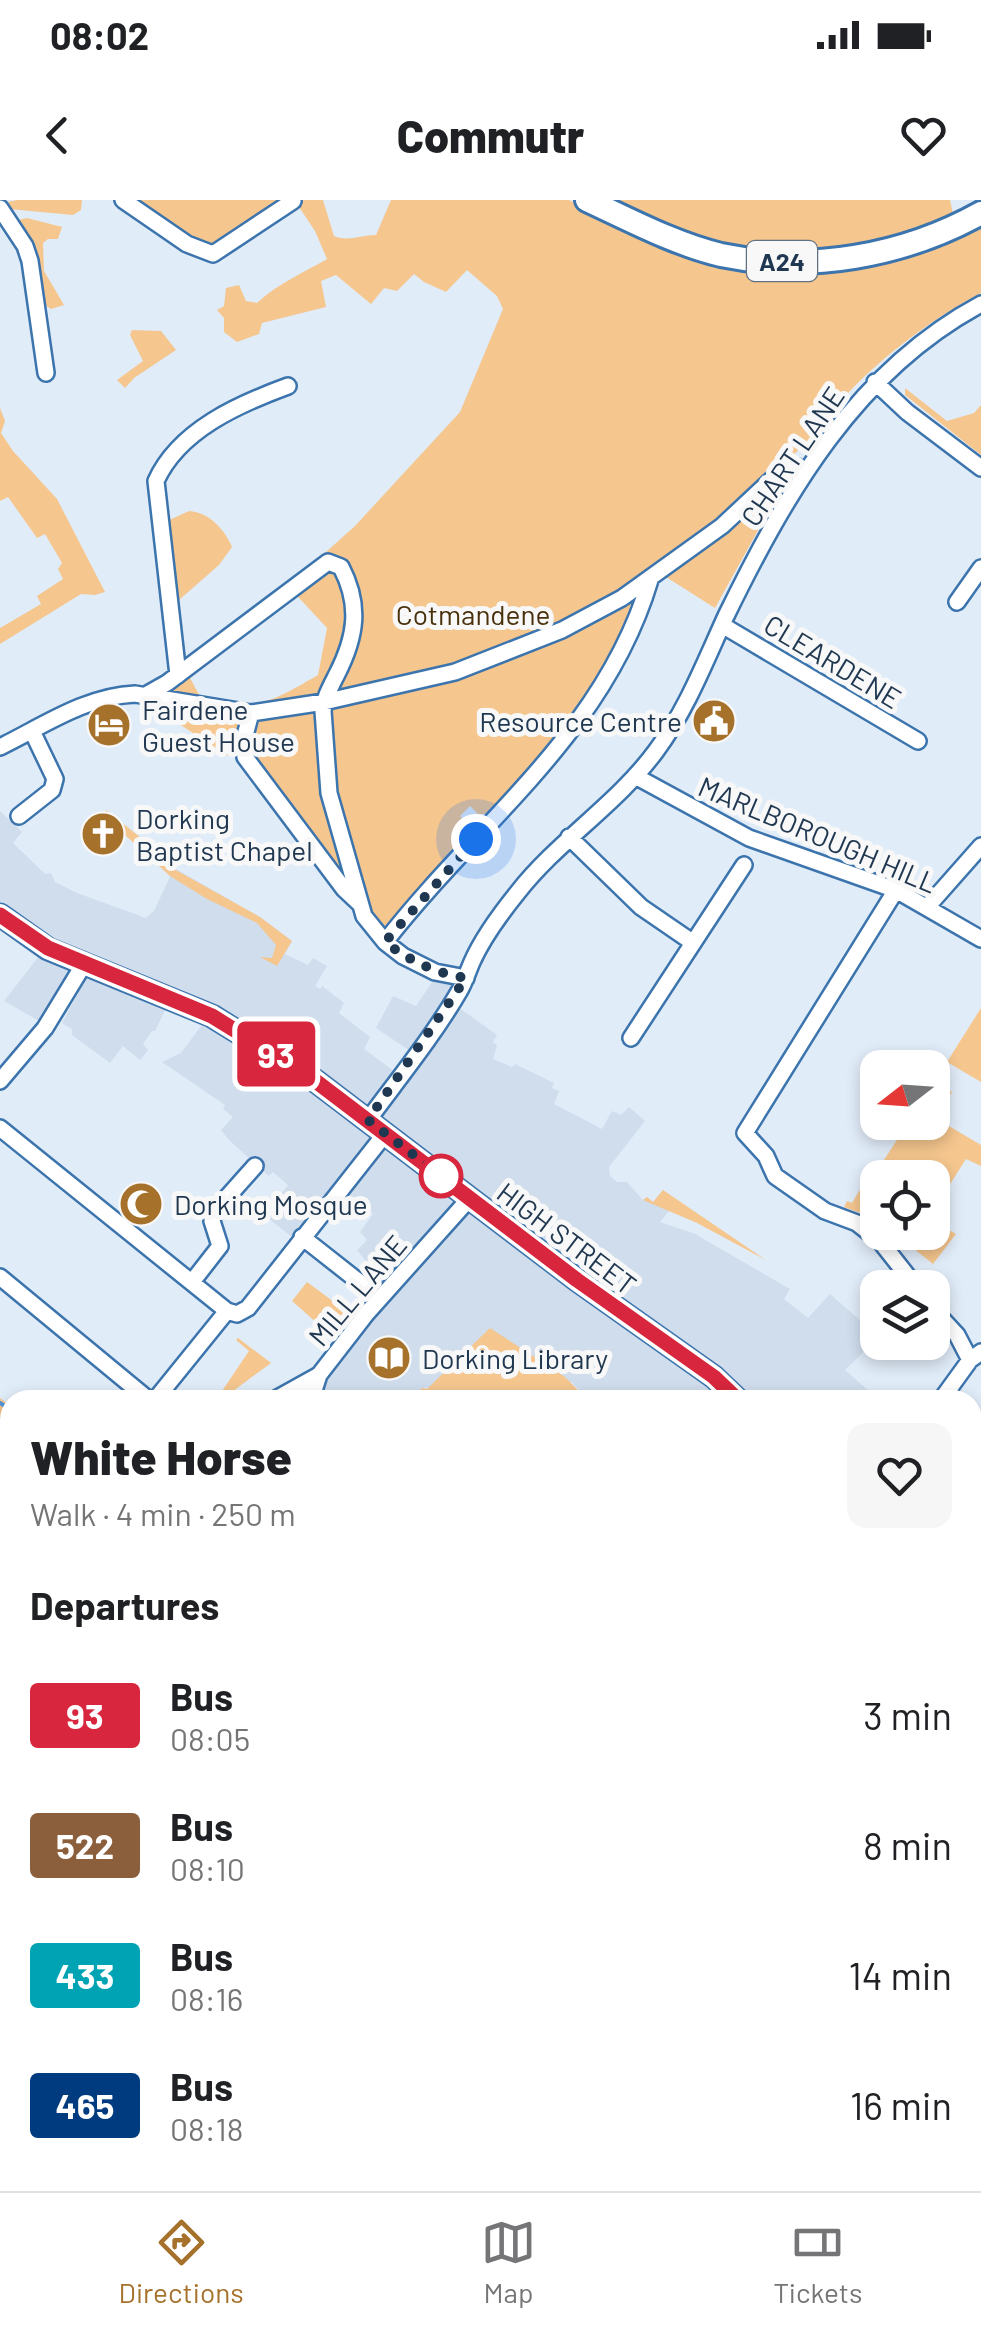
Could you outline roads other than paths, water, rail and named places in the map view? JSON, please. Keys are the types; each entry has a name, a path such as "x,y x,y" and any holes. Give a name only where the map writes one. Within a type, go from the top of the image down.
{"highway":[{"name":"A24","path":"586,200 683,242 721,254 772,261 807,262 898,248 981,214"}],"main road":[{"name":"HIGH STREET","path":"0,915 48,948 212,1016 309,1076 728,1390"}],"street":[{"path":"123,200 187,244 213,254 293,201"},
{"path":"0,208 25,246 30,261 46,373"},
{"name":"CHART LANE","path":"160,1390 227,1311 237,1314 248,1308 302,1237 377,1127 466,978 472,960 510,902 568,836 655,753 682,709 762,544 836,428 875,382 981,304"},
{"path":"875,382 907,412 981,468"},
{"path":"178,675 156,481 162,467 219,416 288,386"},
{"path":"0,747 102,699 121,695 251,713 417,682 478,664 595,615 722,526 783,469 797,467 805,472"},
{"path":"144,696 178,675 328,562 341,567 356,612 352,640 324,702 329,793 360,904 364,916 385,942 403,956 435,972 466,978"},
{"path":"957,602 981,568"},
{"path":"385,942 528,786 585,715 624,644 650,580"},
{"name":"CLEARDENE","path":"722,625 918,741"},
{"path":"251,713 245,757 344,889 360,904"},
{"path":"19,816 52,790 55,780 32,731"},
{"name":"MARLBOROUGH HILL","path":"635,776 749,838 896,890 981,939"},
{"path":"568,836 641,908 692,942"},
{"path":"928,906 981,846"},
{"path":"630,1038 744,865"},
{"path":"896,890 745,1132 766,1156 775,1176 825,1211 880,1241 903,1270"},
{"path":"0,1081 45,1028 84,964"},
{"path":"0,1128 227,1311"},
{"path":"192,1282 220,1246 212,1221 214,1212 255,1166"},
{"name":"MILL LANE","path":"292,1390 320,1375 367,1313 469,1199"},
{"path":"302,1237 363,1285"},
{"path":"0,1277 140,1390"},
{"path":"949,1390 976,1356 950,1327"},
{"path":"315,1390 320,1375"}],"place":[{"name":"Resource Centre","path":"714,721"},
{"name":"Fairdene Guest House","path":"109,725"},
{"name":"Dorking Baptist Chapel","path":"103,834"},
{"name":"Dorking Mosque","path":"141,1204"},
{"name":"Dorking Library","path":"389,1358"}],"park label":[{"name":"Cotmandene","path":"473,614"}]}
